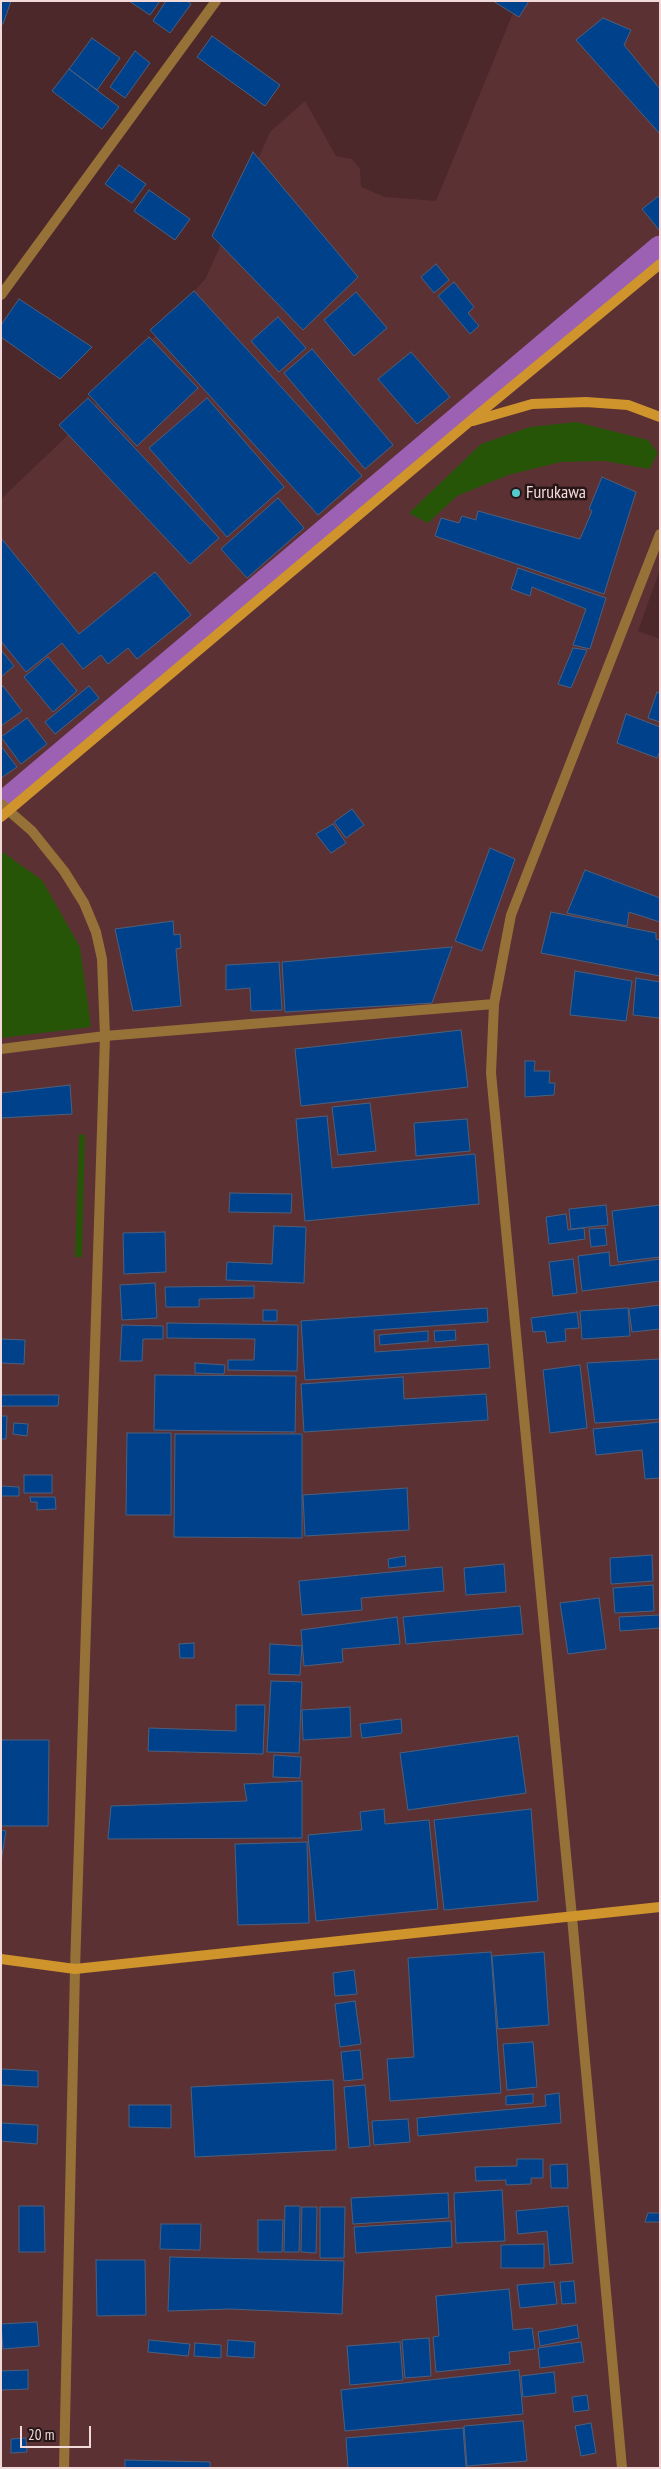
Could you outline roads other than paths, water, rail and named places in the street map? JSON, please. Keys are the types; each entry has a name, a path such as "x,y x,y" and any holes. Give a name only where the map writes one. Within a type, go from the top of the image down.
{"street":[{"path":"1,295 216,1"},
{"path":"1,817 6,807 660,264"},
{"path":"468,422 532,404 586,402 628,405 660,417"},
{"path":"622,2468 572,1917 491,1074 494,1004 511,915 660,534"},
{"path":"6,807 32,831 64,871 84,903 96,932 102,959 105,1036 75,1969 64,2468"},
{"path":"1,1049 105,1036 494,1004"},
{"path":"1,1959 75,1969 572,1917 660,1906"}],"waterway":[{"path":"6,801 660,248"}],"place":[{"name":"Furukawa","path":"516,493"}]}
